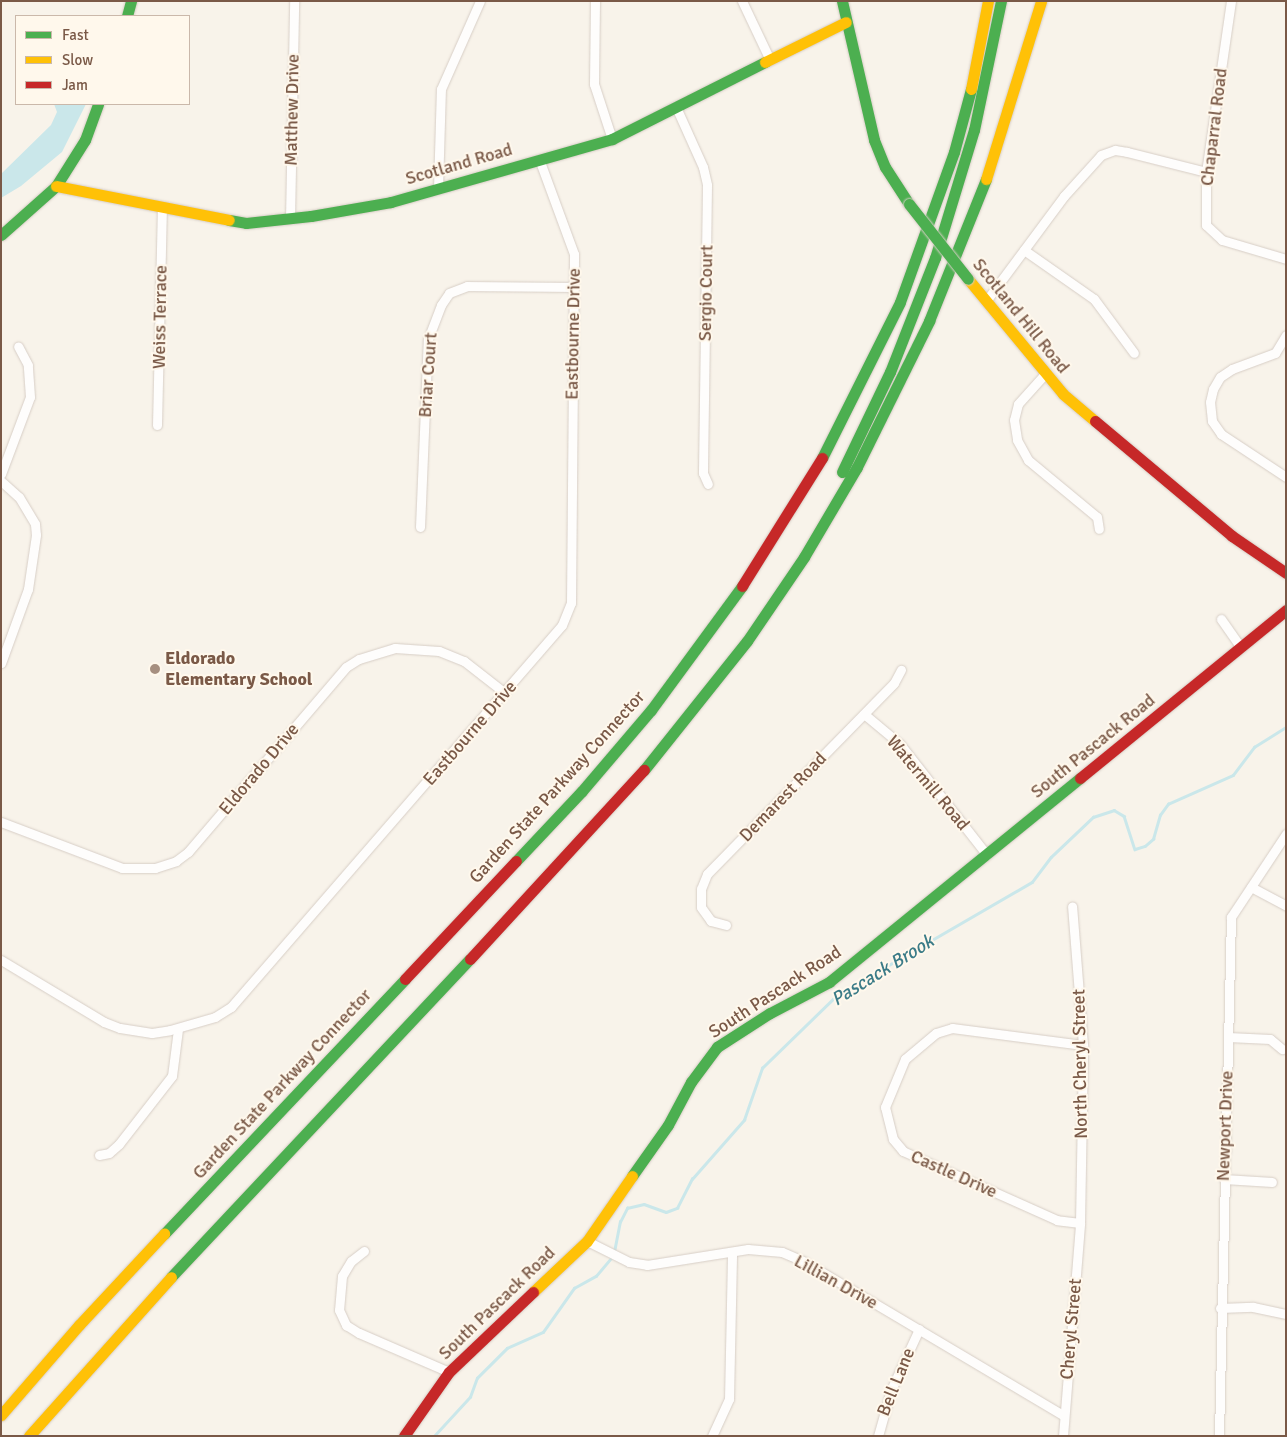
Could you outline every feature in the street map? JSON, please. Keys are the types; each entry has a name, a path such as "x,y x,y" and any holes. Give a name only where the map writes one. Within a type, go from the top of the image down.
{"main road":[{"path":"126,15 131,1"},
{"name":"Scotland Hill Road","path":"842,1 874,140 888,174 908,204 1044,375 1085,413 1232,536 1286,573"},
{"path":"975,75 982,1"},
{"path":"975,75 988,1"},
{"path":"767,612 874,408 926,285 974,130 1001,1"},
{"path":"29,1436 131,1319 617,802 698,706 767,612 856,467 929,322 992,164 1041,1"},
{"name":"Scotland Road","path":"56,186 246,223 390,202 612,139 846,22"},
{"name":"Garden State Parkway Connector","path":"1,1415 79,1325 582,791 710,632 804,492 867,375 930,227 975,75"},
{"path":"1,235 56,186 85,140 98,105"},
{"name":"South Pascack Road","path":"404,1436 449,1372 587,1241 668,1125 691,1082 717,1047 770,1013 829,982 1286,610"}],"street":[{"name":"Matthew Drive","path":"290,218 294,1"},
{"path":"438,188 441,89 480,1"},
{"path":"596,1 594,84 612,139"},
{"path":"742,1 770,60"},
{"name":"Chaparral Road","path":"1231,1 1206,172 1206,225 1222,240 1286,259"},
{"name":"Sergio Court","path":"676,107 703,167 707,185 703,473 708,484"},
{"path":"986,301 1081,174 1102,155 1115,150 1206,172"},
{"name":"Eastbourne Drive","path":"1,960 104,1022 120,1028 152,1033 178,1029 215,1017 231,1007 562,625 571,603 574,254 539,159"},
{"name":"Weiss Terrace","path":"157,425 162,208"},
{"path":"1024,250 1094,299 1134,353"},
{"name":"Briar Court","path":"420,527 428,339 441,305 449,293 468,286 573,287"},
{"path":"1286,336 1275,353 1232,369 1220,377 1212,389 1210,402 1212,420 1221,434 1286,477"},
{"path":"1,474 30,397 28,365 18,346"},
{"path":"1044,375 1018,404 1014,420 1017,440 1028,460 1097,517 1099,529"},
{"path":"1,481 19,497 35,524 36,536 28,589 1,663"},
{"path":"1221,619 1241,648"},
{"name":"Eldorado Drive","path":"1,822 122,868 155,868 176,861 188,852 346,666 359,659 395,648 439,651 464,661 505,693"},
{"name":"Demarest Road","path":"726,925 711,921 701,907 701,889 707,874 894,683 901,670"},
{"name":"Watermill Road","path":"864,714 900,744 987,855"},
{"name":"Newport Drive","path":"1219,1436 1220,1308 1231,916 1286,834"},
{"path":"1251,887 1286,906"},
{"name":"North Cheryl Street","path":"1072,906 1083,1045 1080,1223"},
{"name":"Castle Drive","path":"1080,1223 1057,1220 903,1151 893,1139 885,1107 905,1059 936,1033 952,1028 1083,1045"},
{"path":"99,1155 109,1153 119,1144 172,1076 178,1029"},
{"path":"1228,1037 1270,1039 1282,1049"},
{"path":"1224,1179 1272,1182"},
{"name":"Cheryl Street","path":"1063,1436 1080,1223"},
{"name":"Lillian Drive","path":"587,1241 618,1258 647,1265 748,1249 782,1252 805,1262 1064,1416"},
{"path":"364,1251 351,1261 342,1276 338,1310 346,1325 359,1333 449,1372"},
{"path":"712,1436 729,1399 732,1252"},
{"path":"1220,1308 1252,1307 1286,1314"},
{"name":"Bell Lane","path":"878,1436 891,1390 918,1329"}],"water":[{"path":"54,105 86,105 62,152 21,186 1,198 1,174 51,125 57,112"}],"waterway":[{"name":"Pascack Brook","path":"614,1252 620,1222 627,1208 644,1204 666,1212 677,1208 692,1179 744,1120 762,1068 837,995 1032,882 1051,857 1093,817 1114,810 1124,816 1135,849 1145,846 1153,839 1160,815 1168,804 1233,775 1254,747 1286,727"},
{"name":"Pascack Brook","path":"434,1436 470,1397 477,1378 507,1348 543,1332 574,1288 596,1276 612,1257"}],"traffic: fast":[{"path":"127,15 131,1"},
{"path":"842,1 874,140 885,167 909,204"},
{"path":"842,472 890,372 935,258 974,130 1001,1"},
{"path":"229,220 246,223 311,216 391,202 612,139 765,62"},
{"path":"822,458 900,302 954,152 971,89"},
{"path":"1,235 56,186 85,140 98,105"},
{"path":"644,770 747,641 804,557 857,467 929,321 986,179"},
{"path":"909,204 968,279"},
{"path":"516,861 582,791 651,710 742,586"},
{"path":"632,1176 668,1125 691,1082 717,1047 770,1013 829,982 1080,778"},
{"path":"171,1277 470,959"},
{"path":"164,1234 405,979"}],"traffic: slow":[{"path":"971,89 988,1"},
{"path":"986,179 1041,1"},
{"path":"765,62 846,22"},
{"path":"56,186 229,220"},
{"path":"968,279 1063,394 1095,421"},
{"path":"533,1292 587,1241 632,1176"},
{"path":"1,1415 79,1325 164,1234"},
{"path":"29,1436 171,1277"}],"traffic: jam":[{"path":"1095,421 1232,536 1286,573"},
{"path":"742,586 822,458"},
{"path":"1080,778 1286,610"},
{"path":"470,959 644,770"},
{"path":"405,979 516,861"},
{"path":"404,1436 449,1372 533,1292"}],"place":[{"name":"Eldorado Elementary School","path":"155,669"}]}
